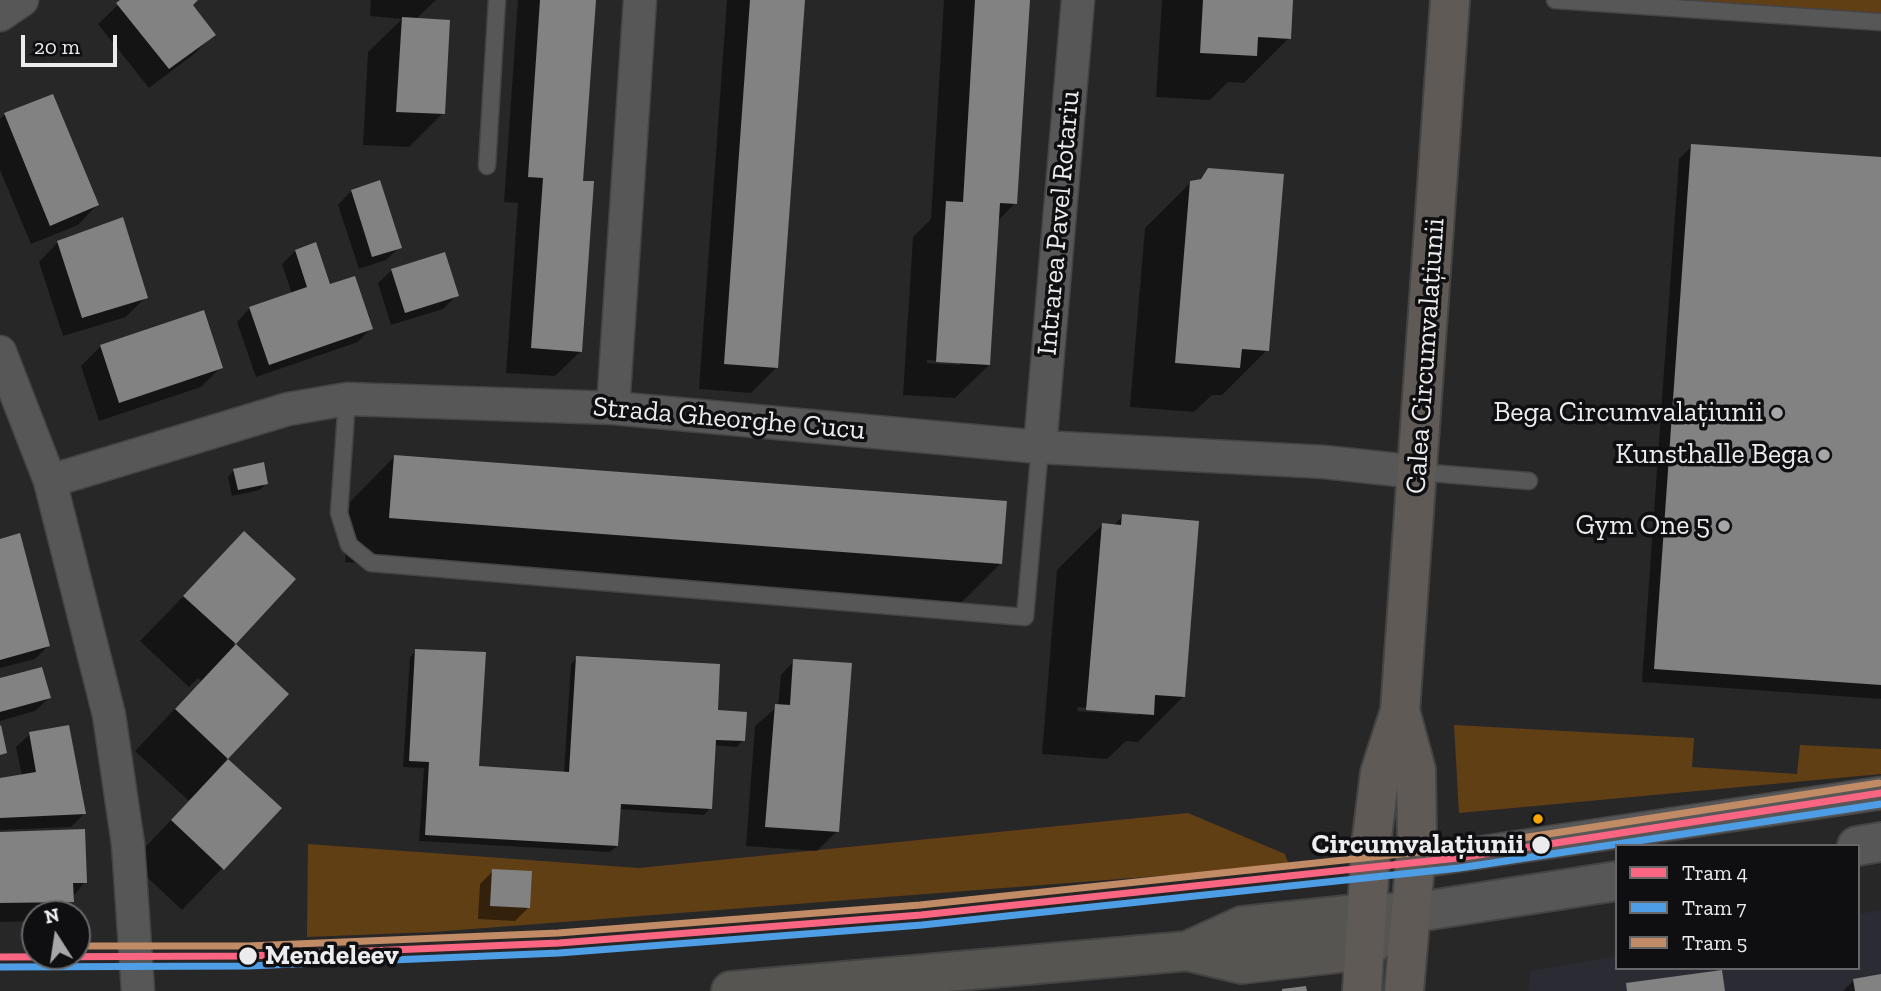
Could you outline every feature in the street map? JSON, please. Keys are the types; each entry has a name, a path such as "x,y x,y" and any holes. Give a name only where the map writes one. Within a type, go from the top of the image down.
{"main road":[{"name":"Calea Circumvalațiunii","path":"1362,991 1366,913 1380,773 1400,711 1450,0"},
{"name":"Calea Circumvalațiunii","path":"1400,711 1416,770 1416,862 1404,991"},
{"path":"1188,951 1241,926 1366,913 1411,912"},
{"path":"731,991 1188,951 1242,964 1364,950 1411,912"}],"street":[{"path":"0,15 22,0"},
{"path":"612,408 640,0"},
{"name":"Intrarea Pavel Rotariu","path":"1040,447 1079,0"},
{"path":"0,352 50,481 109,715 128,844 138,991"},
{"name":"Strada Gheorghe Cucu","path":"50,481 288,409 346,399 612,408 1040,447 1324,462 1418,472"},
{"path":"1416,862 1881,793"},
{"path":"1860,846 1881,842"},
{"path":"1411,912 1615,881"}],"lane":[{"path":"487,166 497,0"},
{"path":"1564,1 1678,4 1881,22"},
{"path":"346,399 339,513 349,545 371,563 1025,617 1040,447"},
{"path":"1418,472 1529,481"}],"shaded area":[{"path":"1685,0 1881,0 1881,22 1685,8"},
{"path":"1454,725 1694,738 1692,767 1797,774 1800,745 1881,749 1881,774 1459,813"},
{"path":"1188,813 1285,854 1289,866 433,932 307,937 308,844 639,868"},
{"path":"1881,910 1881,991 1529,991 1530,971 1615,956 1615,970 1860,970 1860,914"}],"building":[{"path":"120,0 198,0 193,5 216,35 169,69 116,3"},
{"path":"540,0 596,0 583,181 594,181 582,352 531,348 543,178 528,177"},
{"path":"750,0 805,0 778,368 724,364"},
{"path":"975,0 1030,0 1017,204 1000,203 990,365 936,362 946,201 963,202"},
{"path":"1203,0 1293,0 1291,39 1258,37 1257,56 1200,53"},
{"path":"402,17 450,20 445,114 396,112"},
{"path":"53,94 99,205 50,226 4,113"},
{"name":"Bega Circumvalațiunii","path":"1691,144 1881,157 1881,685 1654,669"},
{"path":"1208,168 1284,174 1269,351 1242,349 1240,368 1175,363 1190,181 1201,179"},
{"path":"380,180 402,248 372,257 351,190"},
{"path":"123,217 148,298 82,318 57,241"},
{"path":"316,242 330,284 355,276 373,329 269,365 249,307 307,287 295,250"},
{"path":"445,252 459,296 405,313 391,269"},
{"path":"204,310 223,368 119,403 100,345"},
{"path":"394,455 1007,501 1002,564 389,518"},
{"path":"264,462 268,484 238,490 233,469"},
{"path":"1122,514 1199,521 1185,697 1155,695 1154,715 1086,710 1102,523 1121,525"},
{"path":"244,531 296,579 236,644 183,596"},
{"path":"20,533 50,646 0,660 0,539"},
{"path":"236,644 289,694 228,759 175,709"},
{"path":"415,649 486,652 479,766 569,772 576,656 720,664 718,710 747,712 745,741 716,740 712,809 621,804 618,846 425,835 429,762 409,761"},
{"path":"793,659 852,663 839,832 765,827 775,704 790,705"},
{"path":"42,667 51,698 0,712 0,678"},
{"path":"69,725 86,814 0,818 0,778 36,772 29,732"},
{"path":"0,726 7,753 0,755"},
{"path":"228,759 282,808 224,870 171,820"},
{"path":"85,829 87,883 73,883 74,900 21,900 21,903 0,903 0,832"},
{"path":"492,869 532,871 530,908 490,906"},
{"path":"1722,970 1725,991 1627,991 1626,983"},
{"path":"1881,974 1881,991 1855,991 1853,979"},
{"path":"1306,986 1307,991 1282,991 1282,989"}],"tram line":[{"name":"5","path":"91,946 248,946 558,933 920,905 1457,848 1879,783"},
{"name":"4","path":"0,957 248,956 559,943 921,915 1458,858 1881,793"},
{"name":"7","path":"1617,844 1881,804"},
{"name":"7","path":"0,967 248,966 559,953 922,925 1459,868 1615,844"}],"place":[{"name":"Bega Circumvalațiunii","path":"1777,413"},
{"name":"Kunsthalle Bega","path":"1824,455"},
{"name":"Gym One 5","path":"1724,526"},
{"name":"Circumvalațiunii","path":"1541,845"},
{"name":"Mendeleev","path":"248,956"}]}
